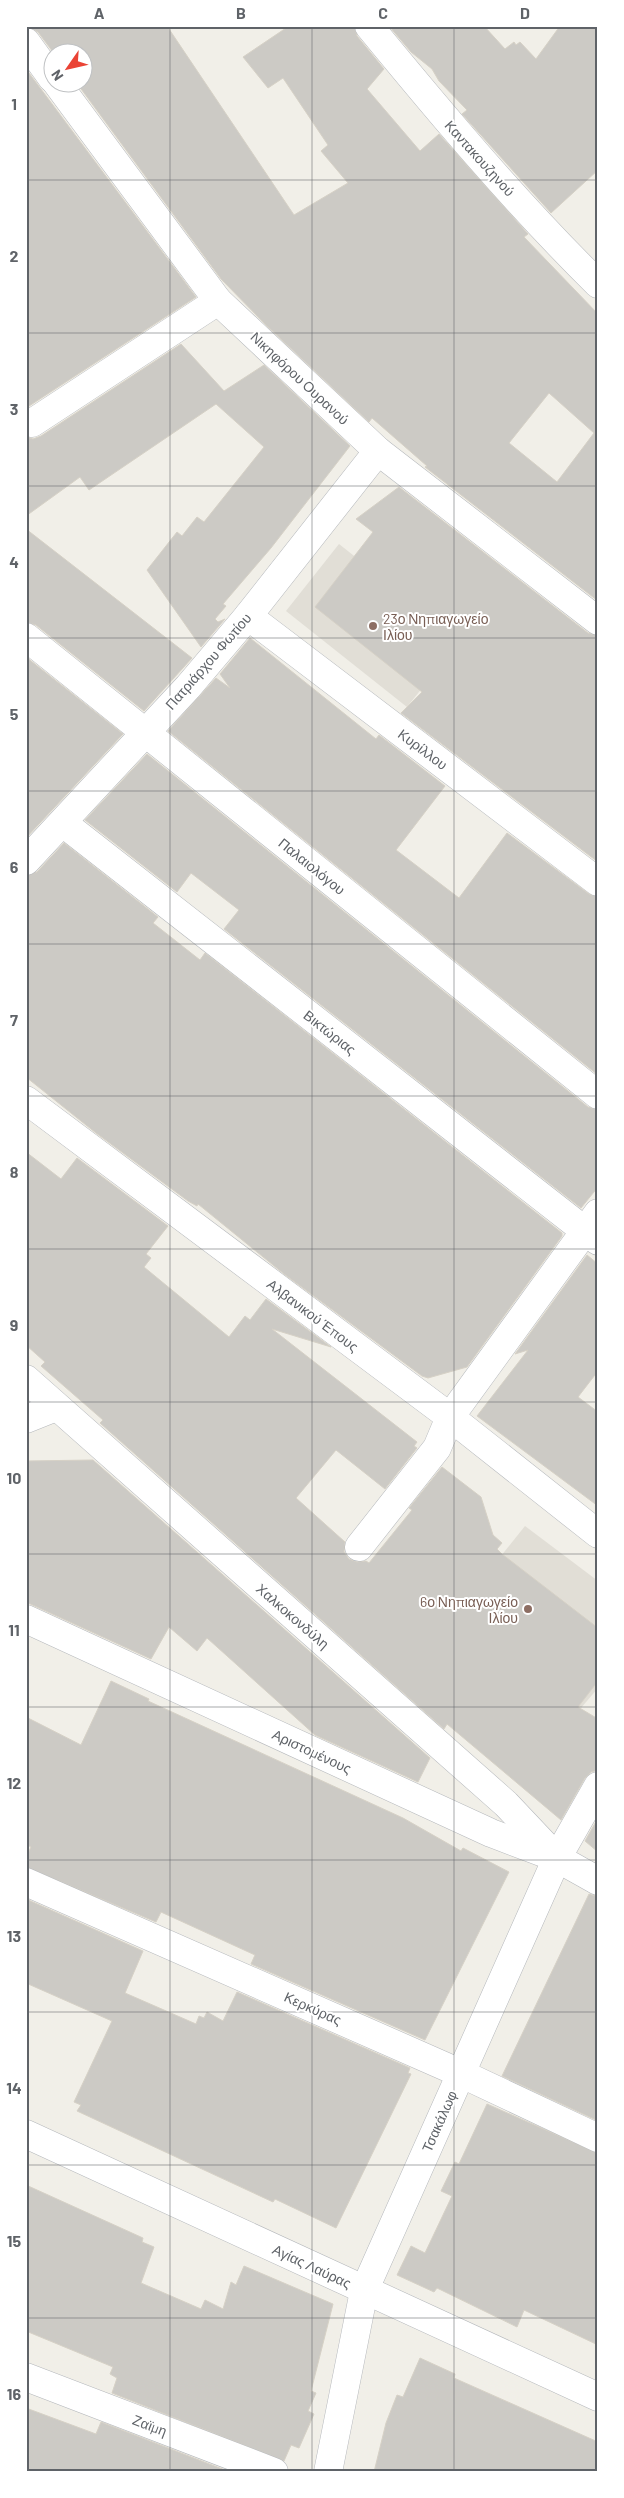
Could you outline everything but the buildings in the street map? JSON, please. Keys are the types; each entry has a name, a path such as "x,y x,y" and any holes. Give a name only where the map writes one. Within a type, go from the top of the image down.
{"street":[{"name":"Καντακουζηνού","path":"370,26 450,125 562,248 598,284"},
{"path":"26,42 42,64"},
{"name":"Νικηφόρου Ουρανού","path":"63,92 218,301 378,451 598,621"},
{"path":"32,422 218,301"},
{"name":"Πατριάρχου Φωτίου","path":"26,861 188,687 248,616 378,451"},
{"name":"Κυρίλλου","path":"248,616 598,882"},
{"name":"Παλαιολόγου","path":"26,637 146,731 598,1095"},
{"name":"Βικτώριας","path":"63,823 593,1228"},
{"name":"Αλβανικού Έπους","path":"26,1100 450,1418 598,1534"},
{"path":"359,1547 437,1448 450,1418 593,1228"},
{"name":"Χαλκοκονδύλη","path":"26,1379 506,1804 557,1858"},
{"path":"26,1419 56,1406"},
{"name":"Αριστομένους","path":"26,1619 491,1834 557,1858 598,1881"},
{"name":"Τσακάλωφ","path":"328,2472 364,2291 557,1858 598,1786"},
{"name":"Κερκύρας","path":"26,1882 460,2073 598,2138"},
{"name":"Αγίας Λαύρας","path":"26,2134 598,2397"},
{"name":"Ζαϊμη","path":"26,2378 274,2472"}],"shaded area":[{"name":"23ο Νηπιαγωγείο Ιλίου","path":"339,544 460,640 407,707 286,611"},
{"name":"6ο Νηπιαγωγείο Ιλίου","path":"525,1526 598,1581 598,1688 581,1708 451,1618"}],"place":[{"name":"23ο Νηπιαγωγείο Ιλίου","path":"373,626"},
{"name":"6ο Νηπιαγωγείο Ιλίου","path":"528,1609"}]}
